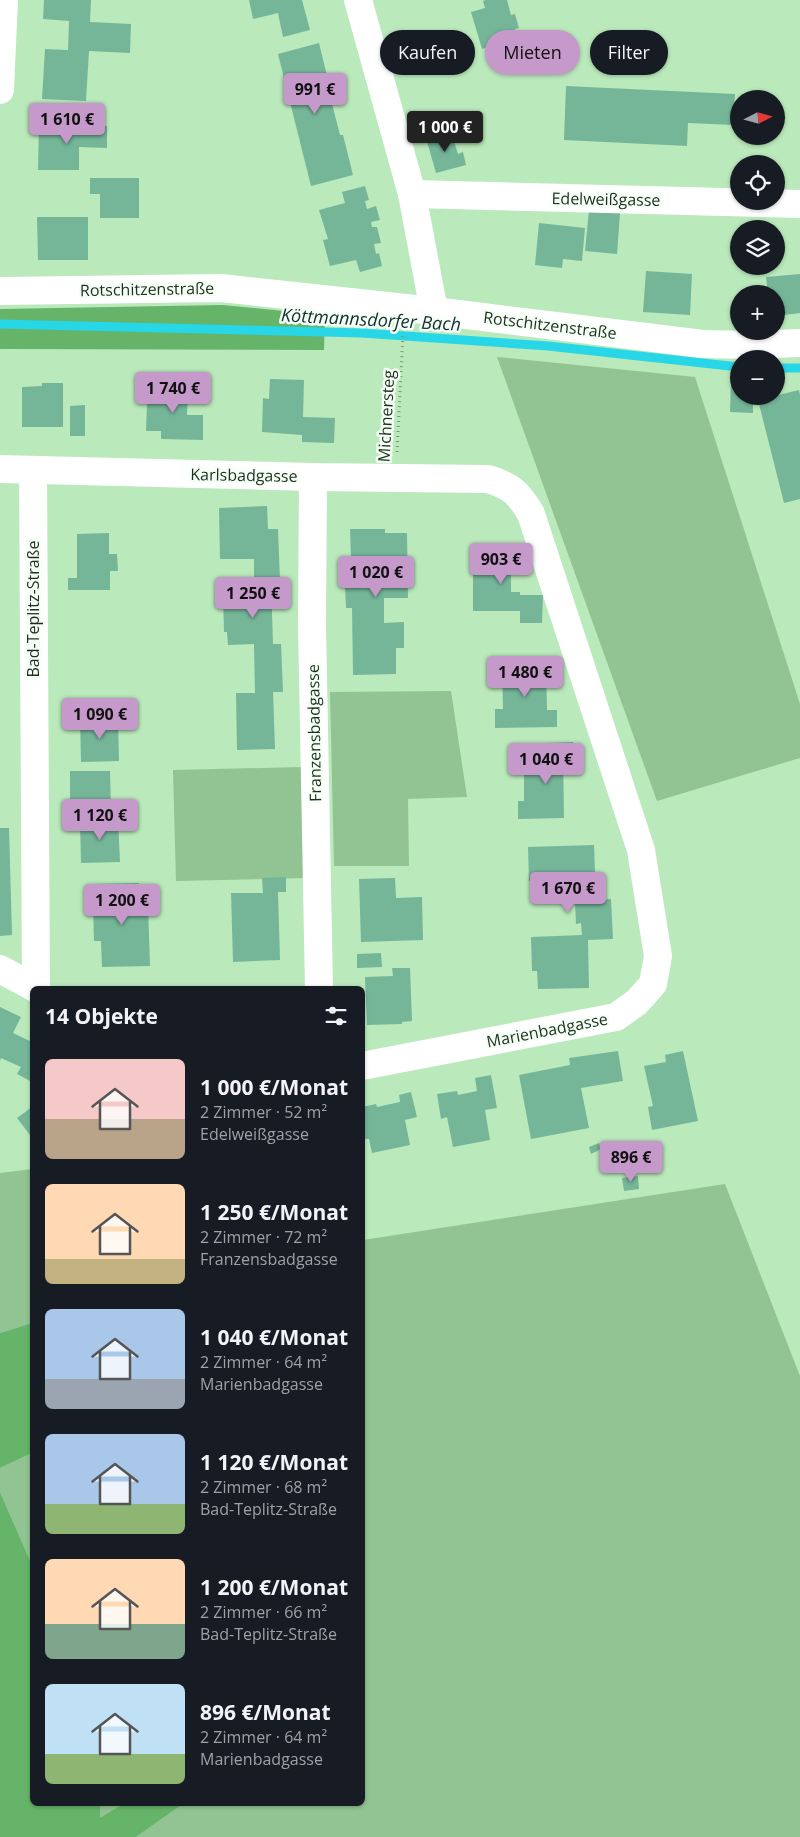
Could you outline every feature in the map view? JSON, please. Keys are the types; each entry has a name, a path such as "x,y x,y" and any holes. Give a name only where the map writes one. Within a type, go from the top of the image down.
{"street":[{"path":"0,90 4,0"},
{"path":"358,0 412,194 434,310"},
{"name":"Edelweißgasse","path":"412,194 800,204"},
{"name":"Rotschitzenstraße","path":"0,291 221,288 434,310 703,344 749,346 800,342"},
{"name":"Karlsbadgasse","path":"0,469 313,477 488,479"},
{"name":"Bad-Teplitz-Straße","path":"33,470 36,986"},
{"name":"Franzensbadgasse","path":"313,477 312,625 319,986"},
{"name":"Marienbadgasse","path":"365,1065 616,1017 637,1002 653,984 658,956 641,850 532,514 521,497 506,484 488,479"},
{"path":"0,969 32,986"}],"path":[{"name":"Michnersteg","path":"396,478 402,354"}],"green space":[{"path":"223,305 325,315 324,350 0,349 0,309"},
{"path":"497,357 695,377 800,704 800,758 657,801"},
{"path":"451,691 467,797 408,799 409,866 334,866 330,692"},
{"path":"303,767 306,878 176,881 173,770"},
{"path":"30,1169 30,1324 0,1333 0,1173"},
{"path":"725,1184 800,1376 800,1837 136,1837 180,1806 365,1806 365,1240"},
{"path":"30,1324 30,1454 0,1468 0,1333"},
{"path":"30,1454 30,1560 0,1492 0,1468"},
{"path":"0,1492 30,1560 30,1806 100,1806 100,1818 120,1806 180,1806 136,1837 0,1837"},
{"path":"100,1806 120,1806 100,1819"}],"building":[{"path":"44,0 91,0 90,22 131,24 130,53 89,51 86,101 42,99 45,49 68,50 69,21 43,19"},
{"path":"249,0 302,0 310,30 283,37 278,13 253,19"},
{"path":"507,0 511,15 515,14 519,28 515,30 485,30 485,48 482,49 471,12 485,8 483,1"},
{"path":"319,43 340,135 343,135 353,175 311,186 278,54"},
{"path":"566,86 730,94 730,125 688,123 687,146 564,140"},
{"path":"39,126 107,126 107,148 79,147 79,170 38,170"},
{"path":"451,131 458,154 463,152 466,165 436,173 426,138"},
{"path":"90,178 139,178 139,218 100,218 100,194 90,194"},
{"path":"365,186 369,200 365,201 367,209 376,206 380,220 371,222 372,227 377,227 381,243 374,244 376,254 379,253 382,266 360,272 356,260 330,266 323,240 328,239 319,210 345,203 342,192"},
{"path":"589,210 620,213 617,254 585,251"},
{"path":"37,217 88,217 88,260 38,260"},
{"path":"539,223 585,228 582,261 563,259 562,268 535,265"},
{"path":"646,271 692,274 690,315 643,312"},
{"path":"800,274 800,313 785,315 785,285 767,285 766,277"},
{"path":"270,379 304,380 303,417 335,418 334,443 302,442 302,435 262,432 263,398 269,399"},
{"path":"152,382 174,383 174,388 188,388 187,415 203,415 203,440 161,439 161,431 146,431 147,403 152,403"},
{"path":"42,383 63,383 63,427 22,427 22,387 42,386"},
{"path":"799,390 800,395 800,499 784,503 759,405 785,405 785,393"},
{"path":"85,405 85,436 70,436 70,406"},
{"path":"730,405 753,405 753,413 730,412"},
{"path":"267,506 268,529 278,529 280,581 271,582 273,644 281,644 283,692 273,692 275,749 237,750 236,693 255,693 254,644 228,645 227,632 224,632 223,596 227,596 227,583 254,582 254,559 220,559 219,508"},
{"path":"350,529 385,529 385,533 407,533 408,598 384,598 384,623 404,622 404,648 396,648 396,674 353,675 352,608 346,608 345,586 352,586"},
{"path":"109,533 109,554 117,554 118,571 110,571 110,590 68,590 68,578 77,578 77,534"},
{"path":"473,544 511,544 511,592 520,592 520,595 543,595 542,623 520,623 520,611 473,611"},
{"path":"502,664 546,664 547,710 557,710 557,727 495,728 495,709 503,709"},
{"path":"118,717 119,761 81,762 80,718"},
{"path":"573,742 573,753 563,754 564,818 518,819 518,801 524,801 524,773 534,773 533,754 547,754 547,743"},
{"path":"70,771 110,771 111,810 70,810"},
{"path":"118,819 120,862 81,863 80,820"},
{"path":"0,828 9,828 12,935 0,936"},
{"path":"594,845 596,900 611,899 613,939 588,940 589,988 538,989 537,971 532,971 531,937 582,935 581,923 576,924 575,903 542,904 541,881 529,881 528,847"},
{"path":"286,877 286,892 278,892 280,960 233,962 231,893 263,893 262,878"},
{"path":"395,878 396,898 422,897 423,940 361,942 359,879"},
{"path":"139,883 139,905 148,905 150,966 102,967 101,941 94,941 93,907 96,907 95,884"},
{"path":"381,953 382,967 357,968 357,954"},
{"path":"392,968 410,968 412,1021 402,1022 402,1024 367,1025 365,977 393,976"},
{"path":"0,1007 21,1017 13,1033 30,1041 30,1081 17,1074 21,1067 1,1058 0,1061"},
{"path":"618,1051 623,1081 581,1088 589,1128 531,1139 519,1075 570,1065 569,1058"},
{"path":"683,1051 698,1121 652,1130 648,1107 653,1106 644,1066 666,1062 665,1055"},
{"path":"491,1075 497,1108 485,1110 490,1140 453,1147 447,1117 441,1119 437,1094 457,1091 458,1095 477,1091 475,1078"},
{"path":"411,1092 417,1117 405,1120 410,1145 372,1153 369,1139 365,1139 365,1106 376,1104 377,1107 400,1102 399,1095"},
{"path":"30,1108 30,1135 17,1118"},
{"path":"599,1143 601,1149 591,1154 589,1147"},
{"path":"638,1176 639,1189 624,1191 622,1178"}],"waterway":[{"name":"Köttmannsdorfer Bach","path":"0,324 362,333 548,346 730,366"},
{"name":"Köttmannsdorfer Bach","path":"785,368 800,368"}]}
